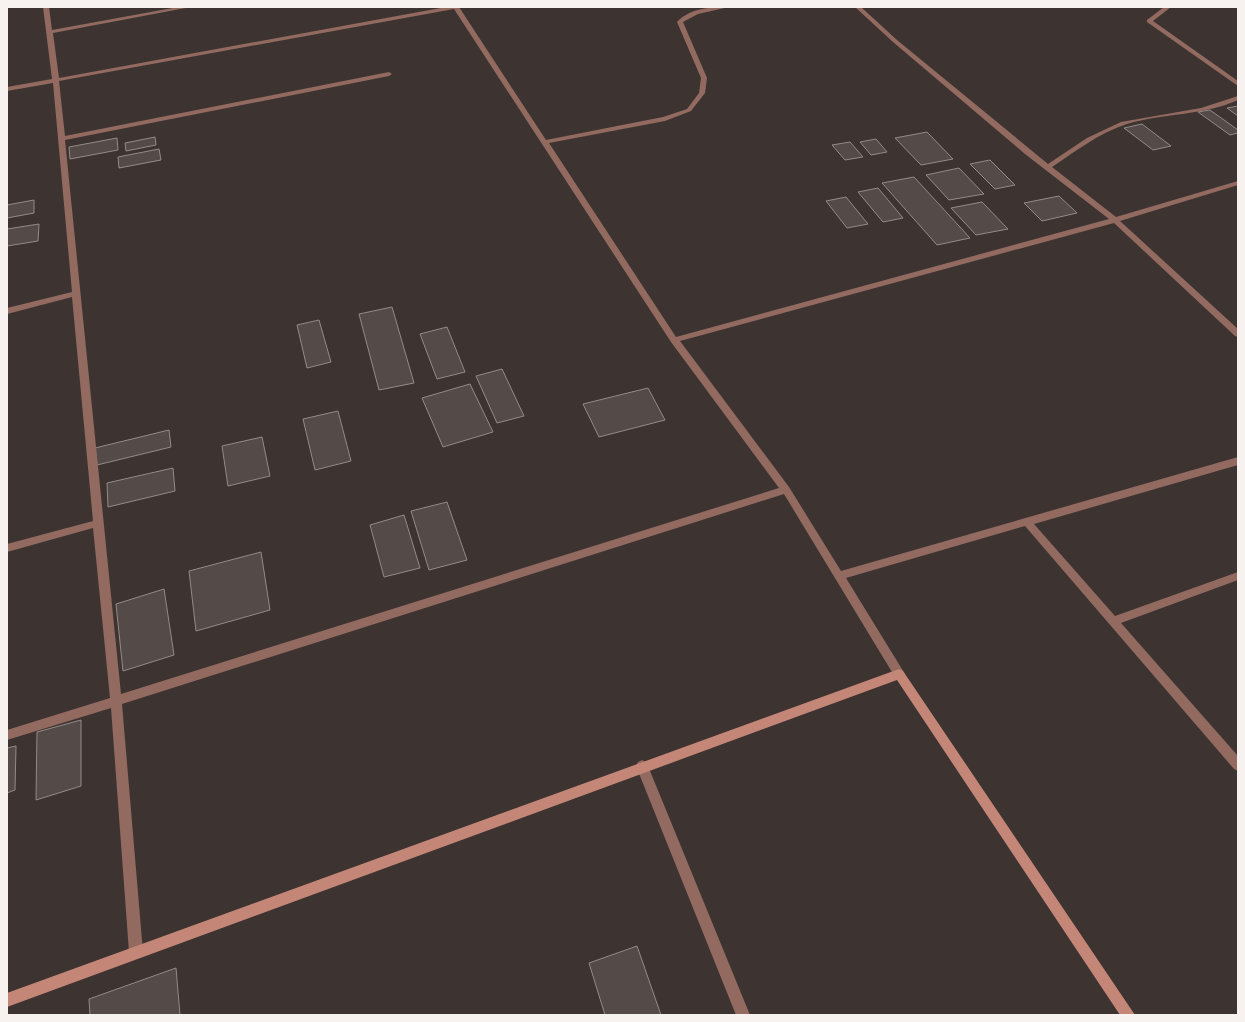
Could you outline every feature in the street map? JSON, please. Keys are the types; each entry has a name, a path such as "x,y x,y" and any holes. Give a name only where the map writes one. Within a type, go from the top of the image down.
{"street":[{"path":"46,7 56,80 116,702 136,952"},
{"path":"50,32 188,7"},
{"path":"7,89 456,7 674,340 786,490 899,674 1128,1015"},
{"path":"545,142 665,119 689,110 702,93 704,78 680,22 685,17 697,12 726,7"},
{"path":"858,7 901,46 1115,220 1238,334"},
{"path":"1168,7 1149,21 1238,84"},
{"path":"61,139 389,74"},
{"path":"1048,167 1092,137 1135,120 1189,112 1228,103 1238,98"},
{"path":"674,340 1115,220 1238,183"},
{"path":"7,311 76,294"},
{"path":"839,576 1028,523 1238,461"},
{"path":"7,735 116,702 786,490"},
{"path":"1028,523 1238,765"},
{"path":"7,548 98,524"},
{"path":"1113,621 1238,576"},
{"path":"7,1000 642,766 899,674"},
{"path":"642,766 743,1015"}],"building":[{"path":"1238,106 1238,116 1227,108"},
{"path":"1210,110 1238,130 1238,133 1230,135 1198,112"},
{"path":"1142,124 1171,146 1153,150 1124,128"},
{"path":"927,132 953,159 921,165 895,138"},
{"path":"155,137 156,145 126,151 125,143"},
{"path":"117,138 118,150 70,159 69,147"},
{"path":"876,139 887,152 871,155 860,142"},
{"path":"850,142 863,157 845,160 832,145"},
{"path":"159,149 161,160 119,168 118,157"},
{"path":"990,160 1015,185 995,189 970,164"},
{"path":"959,168 984,194 949,200 926,175"},
{"path":"914,177 970,238 937,245 882,183"},
{"path":"878,188 903,218 883,222 858,192"},
{"path":"1059,196 1077,213 1042,221 1024,203"},
{"path":"846,197 868,224 847,228 826,201"},
{"path":"34,200 34,213 7,218 7,205"},
{"path":"982,202 1008,229 976,235 951,208"},
{"path":"39,224 38,241 7,246 7,229"},
{"path":"392,307 414,383 379,390 359,314"},
{"path":"319,320 331,362 307,368 297,325"},
{"path":"447,327 465,372 437,379 420,334"},
{"path":"502,369 524,416 497,423 476,376"},
{"path":"470,384 493,432 443,447 422,398"},
{"path":"648,388 665,420 599,437 583,404"},
{"path":"338,411 351,461 315,470 303,419"},
{"path":"169,430 171,447 97,465 95,448"},
{"path":"262,437 270,476 228,486 222,446"},
{"path":"173,468 175,491 108,507 107,483"},
{"path":"447,502 467,560 429,570 411,511"},
{"path":"404,515 420,568 384,577 370,525"},
{"path":"261,552 270,610 196,631 189,571"},
{"path":"164,589 174,655 123,671 116,604"},
{"path":"81,720 81,786 36,800 37,732"},
{"path":"16,746 15,790 7,793 7,748"},
{"path":"637,946 661,1015 605,1015 589,963"},
{"path":"176,968 180,1015 90,1015 89,999"}]}
